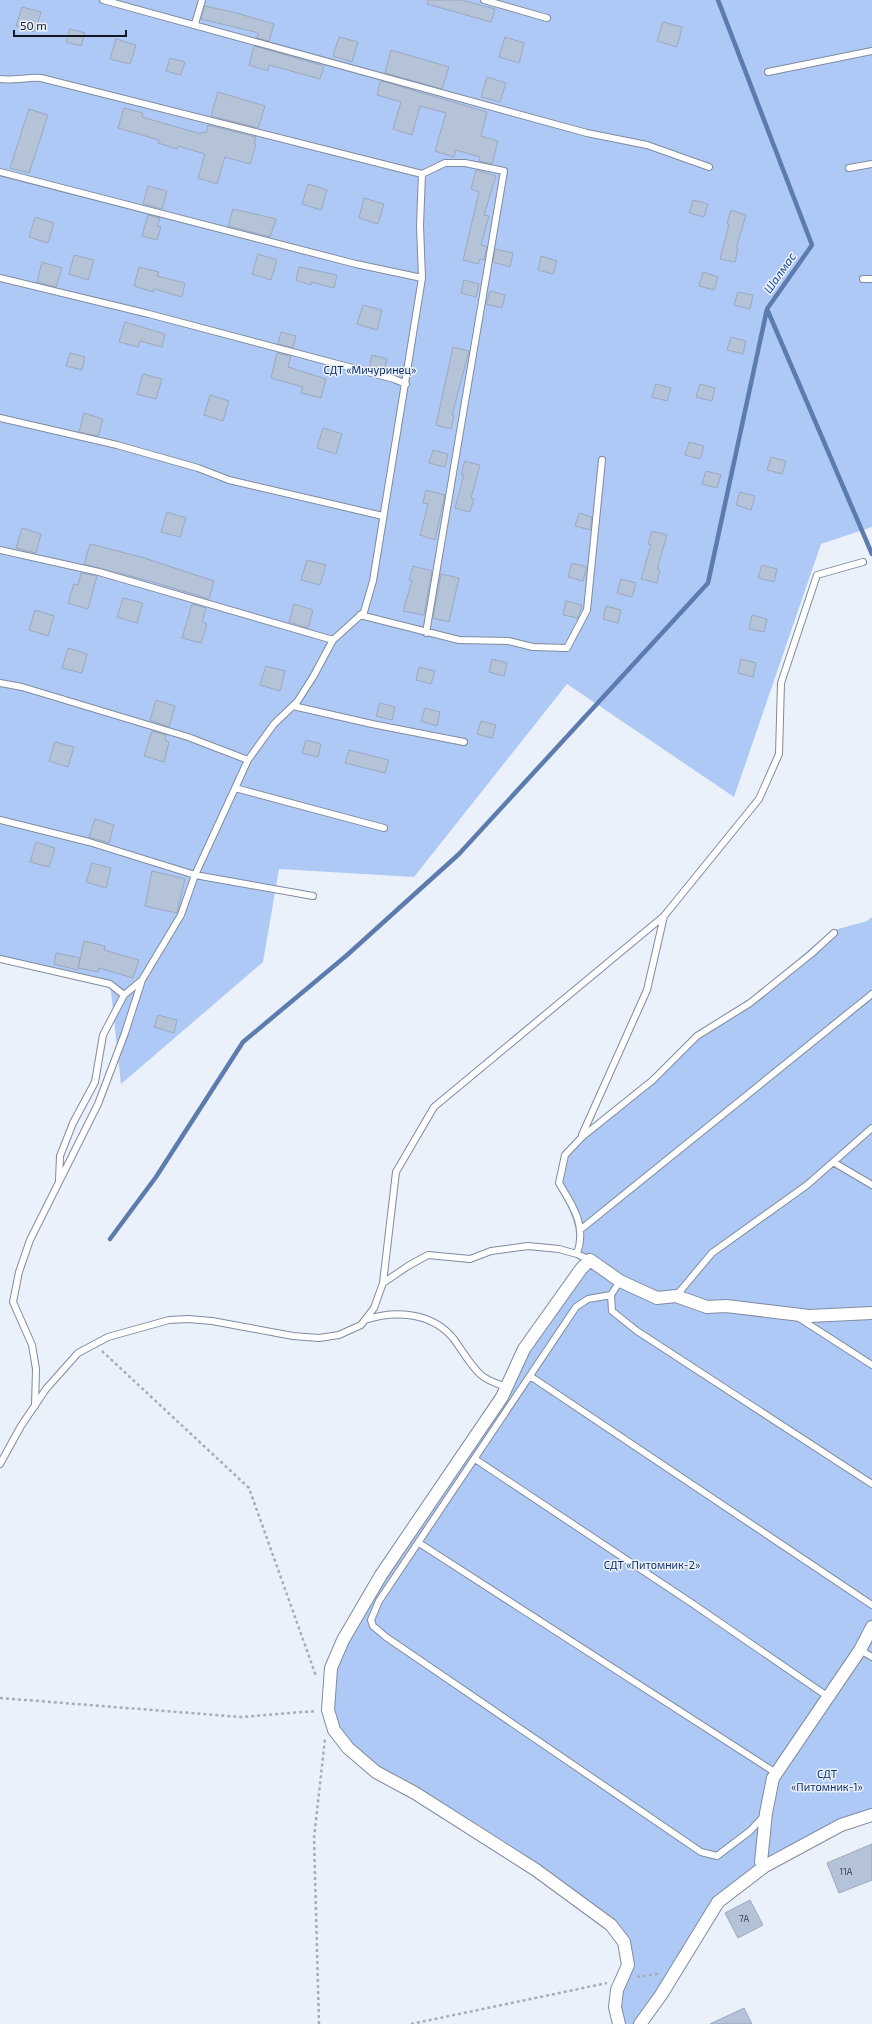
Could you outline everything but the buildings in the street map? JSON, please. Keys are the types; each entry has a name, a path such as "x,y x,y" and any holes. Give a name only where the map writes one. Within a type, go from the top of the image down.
{"street":[{"path":"619,2024 615,2007 618,1990 628,1965 624,1942 611,1925 536,1870 415,1793 376,1772 348,1748 334,1730 328,1710 331,1668 343,1640 381,1575 497,1404 524,1349 580,1269 590,1260 620,1281 657,1298 676,1296 707,1307 726,1306 809,1316 872,1313"},
{"path":"765,1866 761,1862 766,1813 773,1778 827,1696 860,1650 872,1627"},
{"path":"640,2024 676,1972 718,1902 765,1866 840,1825 872,1815"}],"lane":[{"path":"103,0 195,24 587,133 647,145 709,167"},
{"path":"195,24 202,0"},
{"path":"484,0 547,18"},
{"path":"768,72 872,52"},
{"path":"0,79 12,81 26,77 41,78 422,174 445,163 465,163 504,171 426,633"},
{"path":"849,168 872,164"},
{"path":"0,172 356,264 422,278"},
{"path":"35,1406 36,1369 32,1345 13,1302 19,1272 30,1240 98,1104 126,1033 142,980 180,915 195,875 248,760 274,724 293,706 313,677 333,640 364,612 373,581 422,278 420,225 422,174"},
{"path":"0,278 149,314 394,379 406,384"},
{"path":"863,278 872,279"},
{"path":"0,418 117,445 198,468 229,480 383,516"},
{"path":"360,615 426,633 459,640 508,641 533,647 567,648 587,610 602,460"},
{"path":"0,550 114,577 333,640"},
{"path":"0,1464 21,1426 46,1389 78,1353 108,1338 169,1320 212,1321 293,1336 319,1338 339,1335 361,1325 374,1308 383,1283 396,1172 434,1107 664,916 759,799 779,754 781,683 817,575 863,562"},
{"path":"0,683 22,688 188,737 248,760"},
{"path":"293,706 372,724 464,742"},
{"path":"235,788 384,828"},
{"path":"0,820 89,842 195,875 313,896"},
{"path":"582,1137 647,990 664,916"},
{"path":"577,1254 582,1241 580,1230 573,1206 559,1183 565,1155 582,1137 653,1080 697,1036 750,1003 811,954 834,933"},
{"path":"0,959 110,984 124,995"},
{"path":"59,1183 60,1156 73,1123 95,1082 103,1035 124,995 142,980"},
{"path":"580,1230 872,994"},
{"path":"676,1296 712,1253 807,1185 872,1128"},
{"path":"833,1162 872,1185"},
{"path":"383,1283 408,1266 428,1255 470,1259 491,1251 528,1246 559,1249 577,1254 590,1260"},
{"path":"620,1281 611,1295 612,1312 637,1331 872,1484"},
{"path":"611,1295 588,1299 576,1307 379,1601 371,1620 372,1626 701,1852 716,1856 750,1831 766,1813"},
{"path":"792,1313 872,1365"},
{"path":"364,1320 381,1315 396,1314 420,1316 438,1324 452,1337 481,1375 506,1387"},
{"path":"530,1376 872,1604"},
{"path":"475,1459 693,1604 827,1696"},
{"path":"418,1543 776,1773"},
{"path":"860,1650 872,1656"}],"path":[{"path":"95,1344 249,1488 318,1680"},
{"path":"0,1698 241,1717 328,1710"},
{"path":"319,2024 314,1838 326,1732"},
{"path":"411,2024 622,1980 676,1972"}],"green space":[{"name":"СДТ «Мичуринец»","path":"0,0 872,0 872,527 821,544 734,797 567,684 414,877 279,869 263,962 121,1084 110,982 0,957"},
{"name":"СДТ «Питомник-2»","path":"872,917 872,1621 770,1778 756,1868 743,1877 634,2024 625,2024 620,2018 625,1939 378,1767 348,1742 331,1713 334,1670 346,1640 527,1350 593,1259 576,1250 576,1232 572,1216 555,1184 562,1152 582,1132 652,1077 698,1032 746,1003 831,931 867,921"},
{"name":"СДТ «Питомник-1»","path":"872,1635 872,1812 765,1863 774,1779"}],"waterway":[{"name":"Шалмас","path":"718,0 812,245 767,309 872,554"},
{"path":"110,1239 156,1177 243,1042 346,956 459,854 708,583 767,309"}]}
